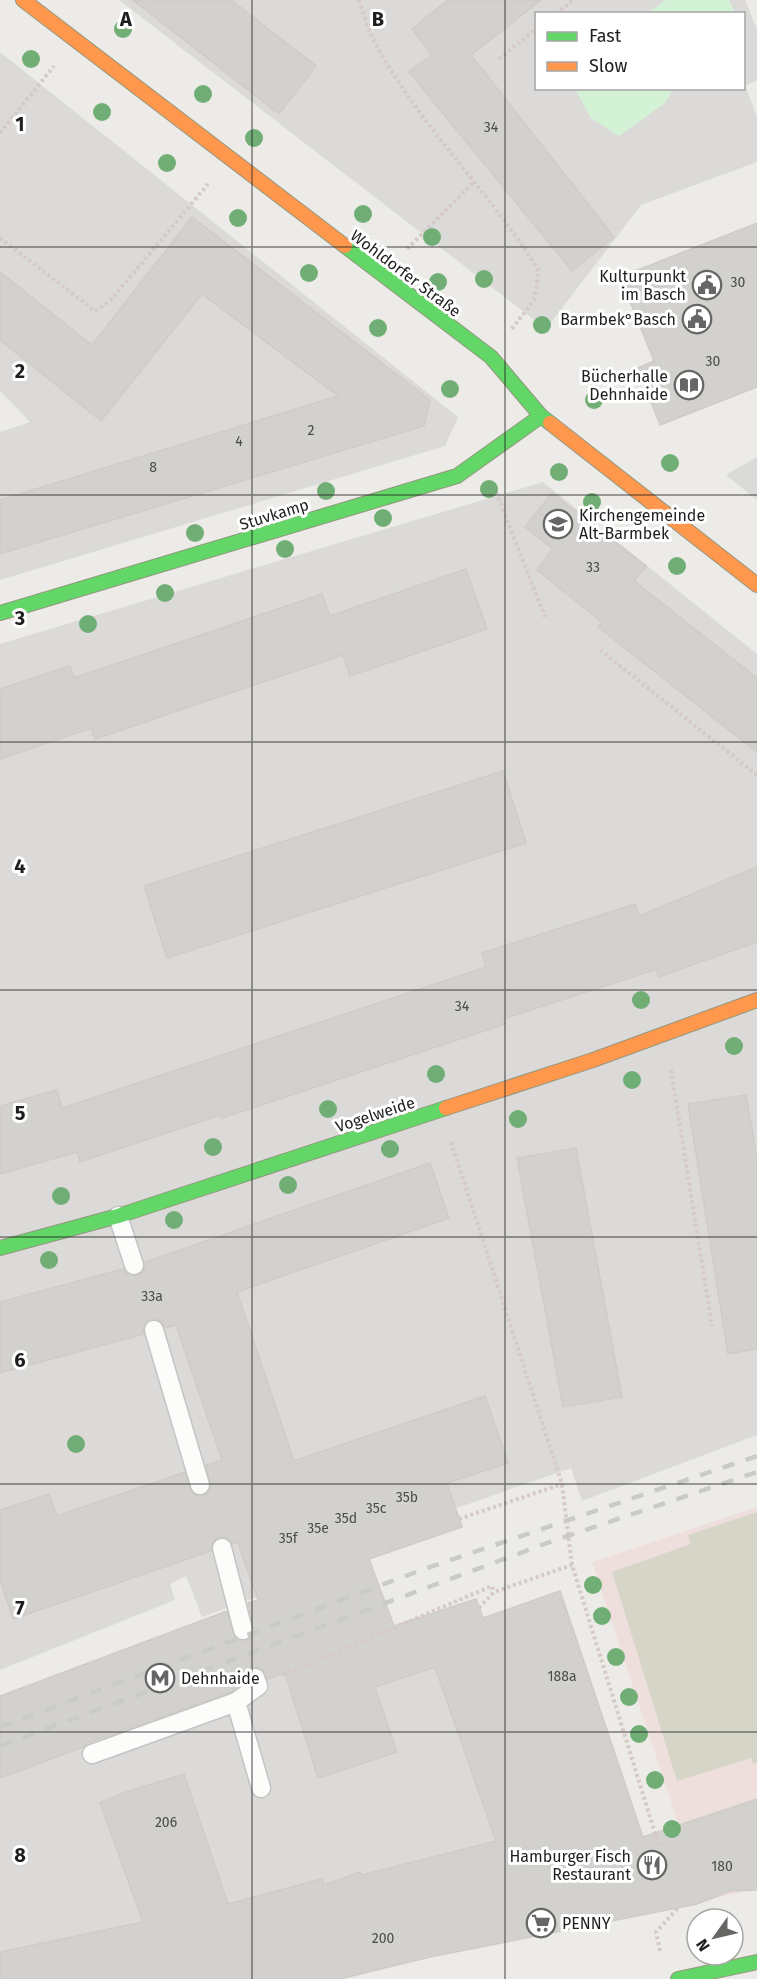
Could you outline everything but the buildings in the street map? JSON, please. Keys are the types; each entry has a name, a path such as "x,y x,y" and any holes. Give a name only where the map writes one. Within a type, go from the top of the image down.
{"street":[{"name":"Wohldorfer Straße","path":"23,0 491,357 542,416 757,585"},
{"name":"Stuvkamp","path":"0,613 457,476 542,416"},
{"name":"Vogelweide","path":"0,1248 118,1216 593,1060 757,1000"},
{"path":"678,1979 757,1962"}],"lane":[{"path":"118,1216 134,1265"},
{"path":"154,1330 200,1485"},
{"path":"222,1548 243,1630"},
{"path":"92,1754 236,1702 256,1682"},
{"path":"236,1702 261,1788"}],"path":[{"path":"359,0 371,33 409,98 520,240 539,271 534,300 491,357"},
{"path":"558,12 573,0"},
{"path":"499,59 535,31"},
{"path":"0,133 76,40"},
{"path":"0,238 94,311 110,301 229,158"},
{"path":"381,274 474,182"},
{"path":"483,458 544,617"},
{"path":"600,650 757,775"},
{"path":"665,1034 712,1326"},
{"path":"441,1110 562,1484 572,1565 659,1846"},
{"path":"459,1519 562,1484"},
{"path":"420,1534 425,1532"},
{"path":"389,1545 396,1543"},
{"path":"479,1608 494,1592 572,1565"},
{"path":"256,1682 492,1586 494,1592"},
{"path":"662,1960 656,1932 678,1908"}],"shaded area":[{"path":"119,0 745,0 757,29 757,80 745,86 757,116 757,162 641,205 546,329"},
{"path":"0,52 458,417 445,446 0,580 0,432 30,422 0,391"},
{"path":"757,457 757,500 726,475"},
{"path":"543,482 757,654 757,1435 582,1501 571,1468 343,1548 348,1564 202,1617 186,1576 170,1584 175,1600 0,1670 0,644"},
{"path":"757,1507 757,1889 700,1901 683,1838 592,1562"},
{"path":"757,1512 757,1763 753,1764 751,1758 677,1781 612,1572 691,1544 688,1535"},
{"path":"561,1591 646,1846 0,1979 0,1778 357,1646 364,1660"}],"green space":[{"path":"665,0 729,0 735,12 650,12"},
{"path":"576,90 672,90 665,103 619,136 591,118"}],"railway":[{"path":"0,1727 427,1568 757,1456"},
{"path":"0,1746 550,1542 757,1472"}],"traffic: fast":[{"path":"345,246 491,357 541,416 550,423"},
{"path":"0,613 457,476 541,416"},
{"path":"0,1248 118,1216 446,1108"},
{"path":"678,1979 757,1962"}],"traffic: slow":[{"path":"23,0 345,246"},
{"path":"550,423 757,585"},
{"path":"446,1108 593,1060 757,1000"}],"place":[{"name":"Kulturpunkt im Basch","path":"707,285"},
{"name":"Barmbek°Basch","path":"697,319"},
{"name":"Bücherhalle Dehnhaide","path":"689,385"},
{"name":"Kirchengemeinde Alt-Barmbek","path":"558,524"},
{"name":"Dehnhaide","path":"160,1678"},
{"name":"Hamburger Fisch Restaurant","path":"652,1865"},
{"name":"PENNY","path":"541,1923"}]}
